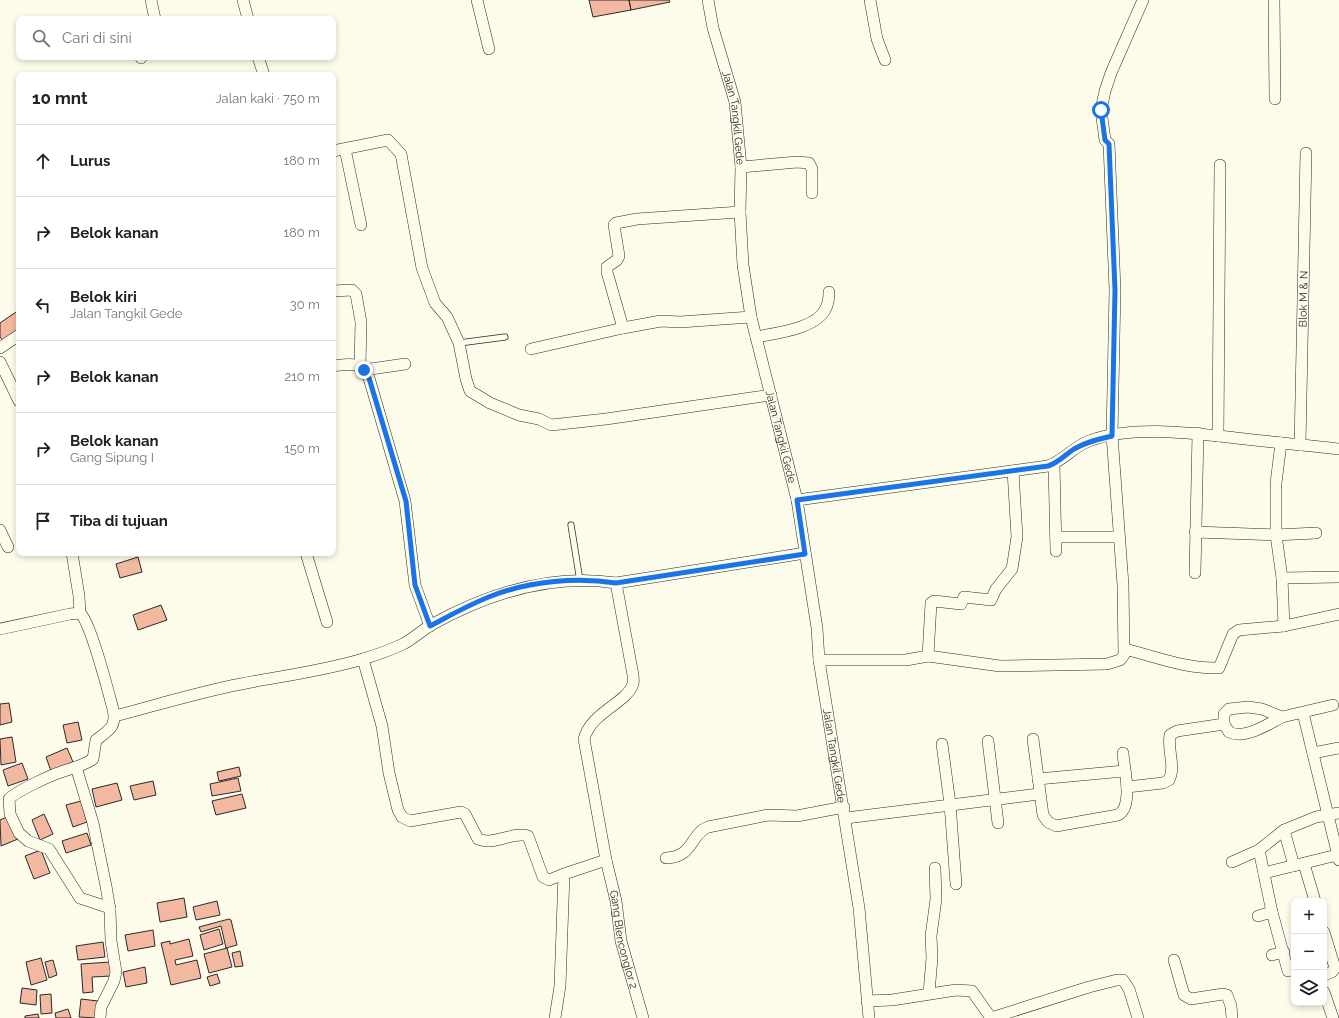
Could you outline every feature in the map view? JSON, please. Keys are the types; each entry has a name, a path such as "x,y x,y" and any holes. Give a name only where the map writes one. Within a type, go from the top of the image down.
{"street":[{"path":"151,0 155,16"},
{"path":"242,0 247,16"},
{"path":"477,0 490,49"},
{"name":"Jalan Tangkil Gede","path":"708,0 713,28 735,102 741,167 740,212 743,265 751,317 797,500 817,628 819,660 845,812 859,908 869,1018"},
{"path":"870,0 877,39 885,60"},
{"path":"819,660 906,660 928,656 1000,666 1108,664 1120,660 1124,655 1126,649 1123,585 1112,436 1115,290 1109,144 1105,140 1101,110 1111,73 1143,0"},
{"path":"1274,0 1275,99"},
{"path":"259,60 263,72"},
{"path":"336,150 388,140 401,154 426,279 435,303 447,317 459,343 466,380 470,391 480,398 505,410 552,425 606,419 771,395"},
{"path":"345,149 361,225"},
{"name":"Blok M & N","path":"1300,445 1306,153"},
{"path":"741,167 797,162 809,163 812,169 812,193"},
{"path":"1218,436 1220,165"},
{"path":"623,328 607,272 607,267 618,260 619,256 614,225 616,223 637,219 740,212"},
{"path":"336,291 352,290 356,294 361,322 362,368"},
{"path":"756,337 794,330 807,324 821,314 826,308 830,292"},
{"path":"531,349 661,321 680,322 751,317"},
{"path":"0,348 16,337"},
{"path":"0,362 16,395"},
{"path":"336,366 354,364 362,368 369,378 404,495 415,585 430,626"},
{"path":"362,368 405,364"},
{"path":"797,500 1013,471 1054,464 1073,450 1089,441 1137,432 1198,433 1339,449"},
{"path":"1195,573 1198,433"},
{"path":"1282,443 1276,484 1276,535 1282,578 1284,626"},
{"path":"1054,464 1056,551"},
{"path":"928,656 931,602 961,604 964,597 990,601 996,589 1012,569 1017,537 1013,471"},
{"path":"0,530 8,547"},
{"path":"1195,532 1276,535 1316,533"},
{"path":"1056,537 1119,537"},
{"path":"115,716 241,684 277,678 363,659 404,644 430,626 482,600 503,592 530,586 580,581 600,580 616,583 805,554"},
{"path":"72,556 79,596 80,613 83,616 89,630 115,716 115,721 111,728 96,740 93,759 87,764 52,776 4,797 19,833 28,841 49,849 80,898 110,908"},
{"path":"307,556 327,622"},
{"path":"1282,578 1339,577"},
{"name":"Gang Blenconglor 2","path":"616,583 634,684 629,692 599,715 586,730 584,739 606,860 616,902 621,941 643,1018"},
{"path":"0,629 80,613"},
{"path":"1126,649 1182,664 1204,668 1219,668 1233,634 1239,630 1284,626 1339,614"},
{"path":"363,659 382,726 389,773 398,810 402,817 410,821 461,812 465,814 478,839 483,841 503,840 524,835 528,836 543,877 549,880 606,860"},
{"path":"1282,718 1262,709 1248,707 1229,709 1224,714 1224,724 1229,732 1238,734 1253,731 1282,718 1333,705"},
{"path":"1264,873 1338,858 1303,713"},
{"path":"1128,787 1163,783 1169,780 1172,774 1169,741 1170,735 1177,731 1224,724"},
{"path":"1033,739 1039,794 1043,815 1048,822 1056,826 1118,815 1123,812 1128,787 1124,771 1123,753"},
{"path":"988,741 998,823"},
{"path":"942,744 950,804 956,884"},
{"path":"1312,753 1339,748"},
{"path":"76,767 93,823 110,908 111,941 116,972 114,981 101,1007 100,1018"},
{"path":"1038,780 1124,771"},
{"path":"666,858 673,858 686,852 702,830 768,815 796,816 995,800 1039,794"},
{"path":"1232,862 1259,850 1284,830 1327,814 1339,813"},
{"path":"1284,830 1314,898"},
{"path":"1259,850 1272,912 1288,971"},
{"path":"930,993 932,958 931,936 936,899 935,868"},
{"path":"555,1018 560,986 564,874"},
{"path":"1258,916 1272,912"},
{"path":"1325,934 1335,968 1332,972 1327,974"},
{"path":"1272,954 1284,952"},
{"path":"1174,960 1184,995 1191,999 1223,994 1227,995 1231,1006 1232,1018"},
{"path":"867,1001 892,1000 956,990 972,991 991,1018 1117,980 1123,980 1127,983 1138,1018"},
{"path":"1327,1001 1333,1018"}],"lane":[{"path":"459,343 505,337"},
{"path":"571,525 580,581"}],"building":[{"path":"589,0 629,0 631,10 593,17"},
{"path":"629,0 669,0 670,2 631,10"},
{"path":"16,312 16,334 4,342 0,337 0,323"},
{"path":"138,557 142,572 120,578 116,564"},
{"path":"161,605 167,620 138,630 133,615"},
{"path":"9,703 12,722 0,725 0,704"},
{"path":"78,722 82,740 67,743 63,725"},
{"path":"12,737 16,762 1,765 0,739"},
{"path":"67,748 73,762 51,771 46,757"},
{"path":"22,763 28,779 8,786 3,770"},
{"path":"239,767 241,776 219,781 217,772"},
{"path":"238,778 241,791 212,796 210,784"},
{"path":"153,781 156,795 134,800 130,786"},
{"path":"117,783 122,800 96,807 92,789"},
{"path":"242,794 246,808 216,815 212,801"},
{"path":"81,801 87,822 73,827 66,805"},
{"path":"44,814 53,834 40,840 32,820"},
{"path":"9,816 18,839 1,846 0,820"},
{"path":"87,833 91,845 66,853 62,841"},
{"path":"41,850 50,873 34,879 25,856"},
{"path":"184,898 187,917 160,922 157,903"},
{"path":"217,901 220,915 196,920 193,907"},
{"path":"229,919 231,920 237,945 226,948 221,926 201,932 199,927"},
{"path":"219,929 223,944 204,950 200,935"},
{"path":"153,930 155,946 128,951 125,935"},
{"path":"189,939 193,956 175,960 176,965 197,960 201,978 171,985 161,943 170,941 170,944"},
{"path":"103,942 105,957 78,960 76,946"},
{"path":"227,948 232,967 209,973 204,954"},
{"path":"240,951 243,966 235,967 232,953"},
{"path":"41,958 47,980 31,985 26,962"},
{"path":"53,960 57,975 49,978 45,962"},
{"path":"110,962 111,976 92,977 93,992 83,993 81,964"},
{"path":"145,967 147,983 126,987 123,972"},
{"path":"217,974 220,983 210,986 207,977"},
{"path":"22,988 37,990 36,1005 20,1003"},
{"path":"51,994 52,1013 41,1014 40,995"},
{"path":"81,999 98,1001 96,1018 79,1017"},
{"path":"68,1009 71,1018 56,1018 55,1013"},
{"path":"38,1014 39,1018 25,1018 25,1016"}],"route":[{"path":"364,370 369,378 406,501 416,592 430,626 482,600 503,592 530,586 556,582 600,580 616,583 805,554 797,500 1048,466 1054,464 1073,450 1089,441 1112,436 1115,290 1109,144 1105,140 1101,110"}]}
